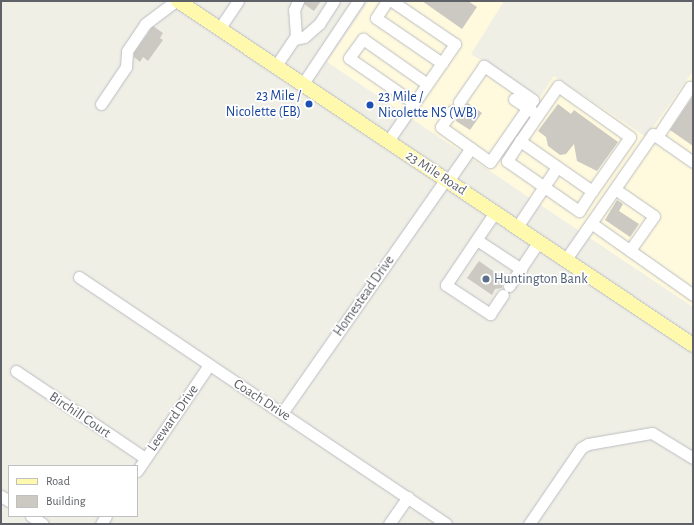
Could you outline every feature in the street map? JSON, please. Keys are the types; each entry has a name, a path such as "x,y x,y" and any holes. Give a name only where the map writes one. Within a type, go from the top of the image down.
{"main road":[{"name":"23 Mile Road","path":"177,1 693,345"}],"street":[{"path":"101,104 126,67 127,51 145,24 177,1"},
{"path":"219,29 238,1"},
{"path":"275,67 294,40 297,26 294,10 298,1"},
{"path":"294,40 304,37 318,24 334,1"},
{"path":"302,85 358,1"},
{"path":"387,1 376,18 442,63"},
{"path":"388,141 455,44 392,1"},
{"path":"414,103 349,58 363,39 427,84"},
{"path":"452,111 441,127 490,162 533,100 484,66 459,102"},
{"path":"558,86 630,137 578,211 507,161 520,141 558,86"},
{"path":"657,137 690,87 693,89"},
{"path":"514,99 538,116"},
{"path":"566,259 653,134 693,162"},
{"path":"520,141 592,192"},
{"name":"Homestead Drive","path":"282,413 471,148"},
{"path":"618,154 632,164"},
{"path":"517,227 557,167"},
{"path":"615,189 654,216 630,250"},
{"path":"495,212 446,285 490,314 539,242"},
{"path":"591,223 693,295"},
{"path":"477,240 521,269"},
{"name":"Coach Drive","path":"79,276 446,524"},
{"name":"Leeward Drive","path":"138,469 210,365"},
{"name":"Birchill Court","path":"16,371 145,458"},
{"path":"528,524 581,448 604,440 652,433 660,435 693,458"},
{"path":"389,524 408,498"},
{"path":"32,517 43,524"}],"shaded area":[{"path":"369,1 504,1 471,54 540,97 554,76 646,137 693,71 693,307 327,62"}],"building":[{"path":"305,1 321,1 314,11 304,4"},
{"path":"422,1 468,1 477,7 462,29"},
{"path":"153,26 163,33 160,38 163,40 148,61 143,57 140,62 134,57 134,53"},
{"path":"693,96 693,146 670,130"},
{"path":"468,103 482,113 470,130 456,121 459,109"},
{"path":"558,104 571,114 574,110 618,142 597,171 577,161 574,144 566,154 560,155 548,146 546,137 538,131"},
{"path":"617,200 623,204 619,211 639,224 630,237 605,220"},
{"name":"Huntington Bank","path":"479,261 503,278 502,288 495,289 492,295 467,278"}],"place":[{"name":"23 Mile / Nicolette (EB)","path":"309,104"},
{"name":"23 Mile / Nicolette NS (WB)","path":"370,105"},
{"name":"Huntington Bank","path":"486,279"}]}
